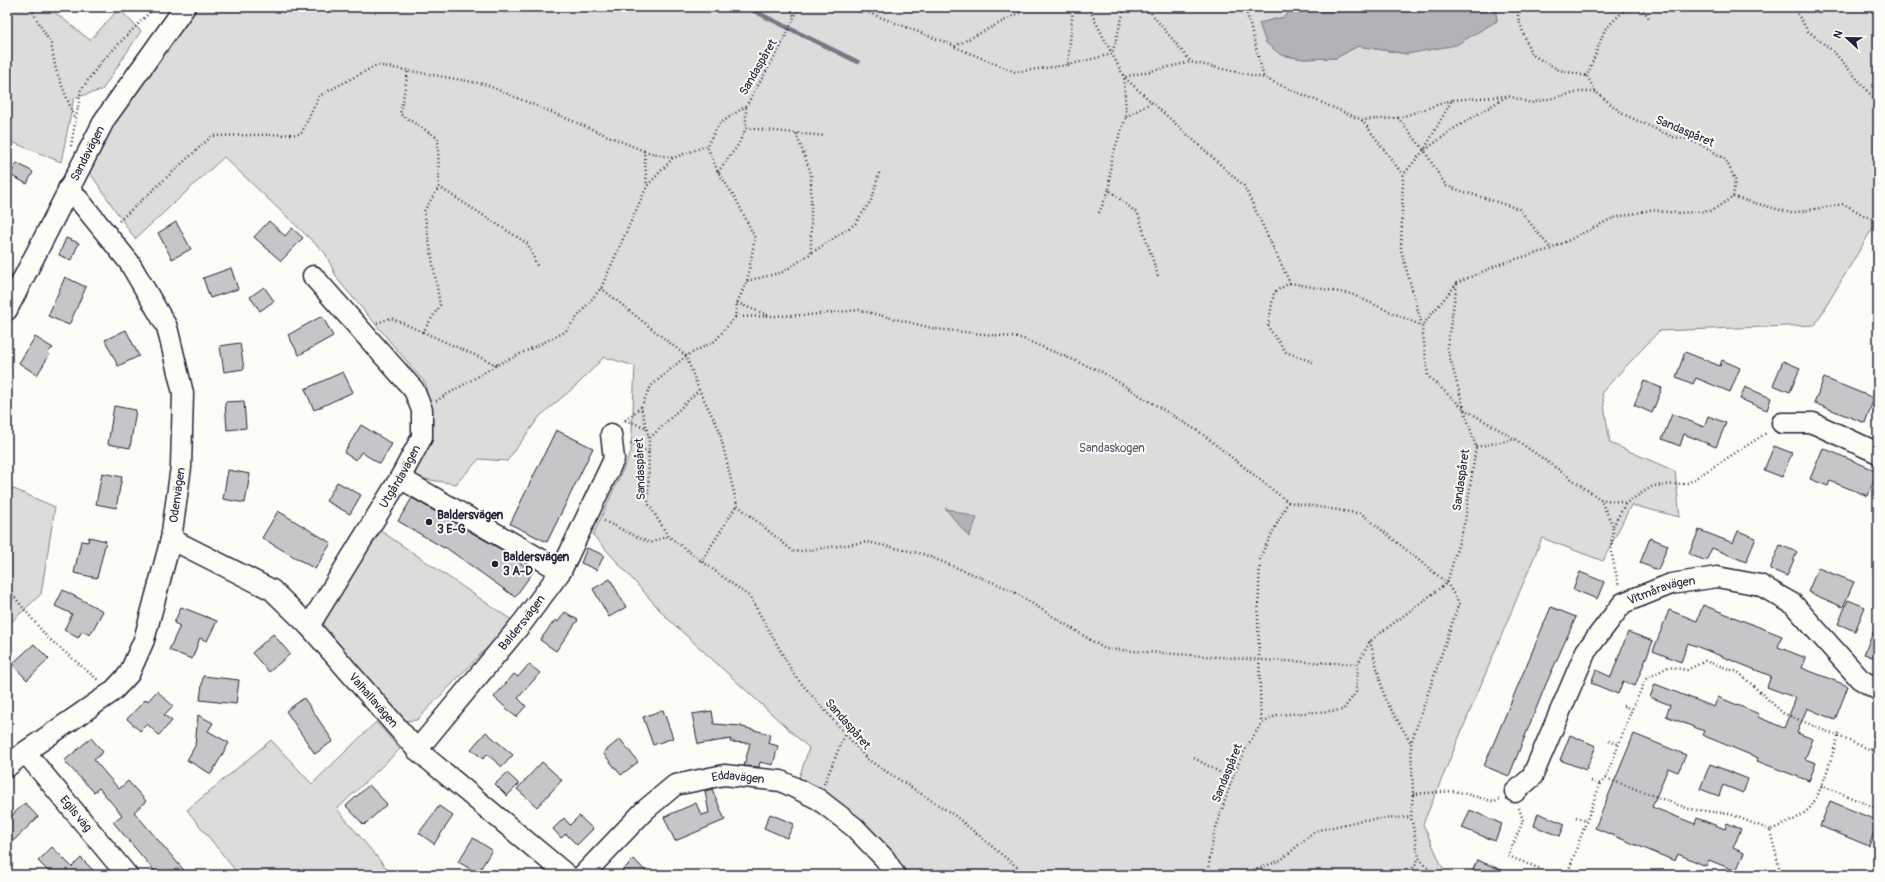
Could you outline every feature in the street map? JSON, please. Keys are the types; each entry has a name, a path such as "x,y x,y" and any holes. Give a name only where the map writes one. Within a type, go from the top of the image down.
{"street":[{"name":"Sandavägen","path":"7,310 105,119 185,7"},
{"name":"Odenvägen","path":"7,767 25,752 112,692 129,674 144,640 171,539 181,467 183,393 167,327 129,262 79,200 68,189"},
{"name":"Utgårdavägen","path":"309,626 400,478 422,437 422,410 414,390 313,276"},
{"path":"1782,422 1813,423 1878,453"},
{"name":"Baldersvägen","path":"417,750 523,622 561,571 614,460 611,434"},
{"path":"400,478 561,571"},
{"name":"Valhallavägen","path":"171,539 272,590 309,626 417,750 567,875"},
{"name":"Vitmåravägen","path":"1515,792 1532,777 1586,651 1622,603 1671,584 1717,577 1760,585 1794,604 1860,679 1878,690"},
{"name":"Egils väg","path":"25,752 127,875"},
{"name":"Eddavägen","path":"583,875 645,810 674,785 724,775 780,781 818,799 854,827 885,859 895,875"}],"path":[{"path":"27,7 32,11 51,44 56,70 76,120"},
{"path":"70,151 81,90 101,62 155,7"},
{"path":"790,7 794,17"},
{"name":"Sandaspåret","path":"707,146 719,124 746,106 781,46 799,7"},
{"path":"854,7 955,46 1015,72 1068,65 1112,54"},
{"path":"955,46 1031,7"},
{"path":"1068,65 1073,7"},
{"path":"1088,7 1124,77 1244,186 1290,282"},
{"path":"1112,54 1125,7"},
{"path":"1146,7 1191,62"},
{"path":"1243,7 1246,10 1264,78"},
{"path":"1518,7 1518,18 1531,54 1559,70 1588,76 1605,29 1628,7"},
{"path":"1641,7 1650,18"},
{"path":"1793,7 1808,31 1834,52 1878,103"},
{"path":"1124,77 1191,62 1264,78 1362,120 1398,118 1452,100 1508,96 1531,103 1579,92 1596,92"},
{"path":"117,223 212,136 301,134 319,96 377,65 408,72 484,84 644,151 673,158"},
{"path":"408,72 400,114 438,138 439,187 424,211 440,305 423,332"},
{"name":"Sandaspåret","path":"1588,76 1596,92 1624,114 1673,137 1686,139 1706,147 1726,160 1735,180 1733,198"},
{"path":"1099,213 1109,190 1111,160 1126,117 1124,77"},
{"path":"1424,150 1456,128 1508,96"},
{"path":"1362,120 1403,175 1424,150 1452,100"},
{"path":"1126,117 1152,102"},
{"path":"718,172 738,145 746,128 746,106"},
{"path":"1398,118 1424,150 1446,186 1520,209 1551,249"},
{"path":"746,128 826,136"},
{"path":"796,134 811,173 811,254"},
{"path":"422,410 497,365 565,332 600,288 646,186 673,158 707,146 718,172 736,199 755,238 747,281 737,303 735,317 716,341 686,356 651,386 642,407 625,420 611,434"},
{"path":"644,151 646,186"},
{"path":"747,281 783,272 855,224 872,199 880,170"},
{"name":"Sandaspåret","path":"1403,175 1401,250 1422,326 1428,376 1464,409 1476,447 1465,520 1447,583"},
{"path":"439,187 528,244 538,268"},
{"path":"1109,190 1138,214 1158,276"},
{"path":"1315,363 1286,352 1268,327 1274,292 1290,282 1351,294 1422,326 1457,283 1502,263 1551,249 1613,218 1650,210 1677,214 1711,210 1733,198 1791,213 1844,204 1878,223"},
{"path":"1457,283 1448,347 1464,409 1515,439 1600,499 1626,503"},
{"path":"600,288 686,356 699,390 719,429 737,505 794,552 867,542 923,554 1009,589 1105,649 1260,660 1358,664"},
{"path":"737,303 771,317"},
{"path":"735,317 771,317 859,310 936,329 1021,338 1102,372 1201,433 1288,502 1362,514 1447,583 1459,603 1411,743 1413,794 1411,817 1419,858 1434,875"},
{"path":"359,328 391,318 497,365"},
{"path":"649,438 699,390"},
{"name":"Sandaspåret","path":"642,407 649,438 648,503 668,536 750,597 795,676 867,759 954,815 1024,873 1031,875"},
{"path":"625,420 647,428"},
{"path":"1622,603 1611,551 1613,526 1626,503 1653,486 1688,483 1782,422"},
{"path":"1476,447 1515,439"},
{"path":"1600,499 1613,526"},
{"path":"1261,724 1258,620 1260,557 1288,502"},
{"path":"702,562 737,505"},
{"path":"589,514 650,543 668,536"},
{"path":"1261,724 1276,715 1343,710 1356,692 1358,664 1370,641 1447,583"},
{"path":"7,588 47,637 112,692"},
{"path":"1370,641 1385,699 1411,743"},
{"path":"1567,875 1600,784 1606,778 1632,709 1646,679 1668,667 1687,670 1705,661 1738,672 1783,713 1878,753"},
{"path":"1623,706 1632,709"},
{"name":"Sandaspåret","path":"1207,875 1214,834 1232,779 1244,753 1261,724"},
{"path":"1606,778 1689,809 1730,814 1770,830 1792,821 1811,806 1821,785 1840,730"},
{"path":"818,799 845,734"},
{"path":"1609,741 1618,744"},
{"path":"1871,750 1874,742"},
{"path":"1194,758 1232,779"},
{"path":"1590,781 1600,784"},
{"path":"1821,785 1878,809"},
{"path":"1413,794 1455,791 1495,802 1515,792 1523,821 1508,856 1556,875"},
{"path":"1242,875 1281,860 1315,831 1363,820 1411,817"},
{"path":"1576,817 1586,821"},
{"path":"1770,830 1781,875"},
{"path":"1409,875 1419,858"},
{"path":"1016,875 1024,873"},
{"path":"1815,875 1835,875"}],"green space":[{"path":"7,7 48,7 90,40 119,9 141,31 102,90 74,98 61,162 7,140"},
{"name":"Sandaskogen","path":"196,7 1294,7 1284,17 1259,24 1281,55 1303,59 1336,58 1358,46 1407,54 1497,21 1495,7 1878,7 1878,225 1872,229 1815,325 1659,331 1602,392 1610,443 1675,471 1680,517 1631,505 1603,561 1542,538 1423,824 1446,875 904,875 798,781 809,748 667,618 593,535 631,452 635,366 604,357 579,383 540,416 507,461 479,459 456,484 411,477 427,439 426,384 338,280 325,253 224,157 135,239 88,170 114,123"},
{"path":"7,486 55,507 41,594 7,626"},
{"path":"378,529 513,621 417,720 406,721 324,629 324,617"},
{"path":"376,722 400,749 337,809 392,875 239,875 187,810 271,740 312,784"}],"shaded area":[{"path":"1294,7 1495,7 1497,21 1456,45 1407,54 1358,46 1336,58 1303,59 1281,55 1266,43 1259,23 1284,17"},
{"path":"945,508 977,518 969,537"}],"building":[{"path":"17,163 33,172 27,184 10,175"},
{"path":"269,221 285,236 292,228 303,238 281,261 254,237"},
{"path":"176,222 191,249 172,259 158,233"},
{"path":"66,238 79,243 71,260 59,255"},
{"path":"231,268 238,289 210,298 203,278"},
{"path":"65,277 86,287 69,325 48,316"},
{"path":"264,287 274,301 260,311 250,297"},
{"path":"322,316 333,336 299,355 288,335"},
{"path":"126,330 139,356 118,366 105,340"},
{"path":"35,337 53,348 48,352 50,354 37,375 19,363"},
{"path":"240,343 244,369 224,372 220,346"},
{"path":"1685,352 1720,366 1722,360 1740,368 1730,392 1696,378 1693,384 1676,377"},
{"path":"1783,361 1800,368 1790,392 1773,385"},
{"path":"343,372 353,392 314,410 305,389"},
{"path":"1824,378 1874,398 1865,423 1814,403"},
{"path":"1644,381 1662,388 1652,413 1634,405"},
{"path":"1745,387 1771,398 1767,410 1740,399"},
{"path":"244,401 246,428 227,430 225,402"},
{"path":"114,406 136,410 130,448 108,444"},
{"path":"1672,414 1704,427 1708,416 1726,423 1716,447 1684,434 1680,446 1662,439"},
{"path":"361,425 392,444 380,464 361,452 356,460 344,453"},
{"path":"556,430 593,448 547,542 510,524"},
{"path":"1774,446 1792,453 1782,477 1764,470"},
{"path":"1823,448 1877,471 1868,496 1830,481 1828,486 1810,479"},
{"path":"228,470 250,474 245,503 223,499"},
{"path":"102,473 122,477 116,508 96,504"},
{"path":"337,482 361,495 350,514 326,501"},
{"path":"412,498 502,550 533,572 515,597 445,547 444,548 398,521"},
{"path":"278,511 331,543 315,569 262,538"},
{"path":"1699,530 1733,543 1738,531 1756,538 1746,562 1712,548 1706,561 1689,554"},
{"path":"89,537 106,541 97,578 74,573 81,541 88,542"},
{"path":"1650,538 1668,545 1658,570 1640,563"},
{"path":"1780,545 1797,552 1787,576 1770,569"},
{"path":"587,548 604,555 597,570 581,563"},
{"path":"1818,568 1854,582 1843,607 1808,592"},
{"path":"1580,572 1604,582 1597,599 1573,589"},
{"path":"610,579 626,607 609,617 593,589"},
{"path":"63,590 103,611 90,635 82,631 78,638 64,630 72,614 55,606"},
{"path":"1848,600 1865,607 1855,631 1838,624"},
{"path":"1703,605 1782,636 1778,647 1806,658 1802,668 1848,686 1835,720 1807,708 1797,733 1813,739 1805,759 1816,763 1809,781 1757,761 1758,758 1702,735 1704,731 1666,716 1670,705 1650,697 1655,684 1714,707 1718,697 1759,714 1758,717 1784,728 1796,698 1767,687 1771,676 1688,643 1681,662 1653,651 1669,610 1697,621"},
{"path":"181,607 217,621 207,641 200,638 192,659 169,650 180,626 174,623"},
{"path":"1551,607 1576,617 1546,684 1509,776 1484,766"},
{"path":"565,612 578,620 556,651 540,640 555,620 558,622"},
{"path":"1878,621 1878,659 1864,654"},
{"path":"1628,632 1653,641 1635,686 1623,681 1618,694 1591,683 1596,670 1611,677"},
{"path":"273,634 290,654 269,672 252,653"},
{"path":"34,644 49,659 27,680 12,664"},
{"path":"529,664 540,673 518,698 526,706 516,717 494,697 514,674 518,677"},
{"path":"203,676 239,680 236,704 200,700"},
{"path":"157,691 173,706 164,715 172,721 159,735 147,724 140,731 127,719 146,699 148,701"},
{"path":"304,698 333,741 315,754 286,711"},
{"path":"663,710 673,738 653,745 643,717"},
{"path":"712,711 714,724 742,726 770,734 768,743 778,746 773,765 760,762 759,767 744,766 750,743 730,742 731,739 698,744 692,714"},
{"path":"198,715 213,723 208,731 229,743 211,774 187,760 195,746"},
{"path":"486,732 513,755 502,767 487,754 483,759 471,749"},
{"path":"1634,734 1686,755 1678,772 1668,768 1652,807 1695,824 1697,818 1725,829 1727,823 1741,829 1733,848 1744,853 1736,871 1709,860 1706,866 1678,854 1675,861 1595,828"},
{"path":"1570,735 1596,746 1586,770 1560,760"},
{"path":"91,738 103,752 94,760 119,789 128,781 146,801 134,812 188,875 158,875 113,822 122,815 99,788 94,792 64,761"},
{"path":"620,739 638,762 621,775 603,753"},
{"path":"542,762 562,780 537,807 517,789"},
{"path":"1710,764 1748,779 1743,793 1723,785 1719,796 1700,789"},
{"path":"507,773 519,784 507,796 495,784"},
{"path":"369,785 387,804 364,825 346,806"},
{"path":"712,789 725,820 675,841 664,817 696,803 701,815 709,813 705,791"},
{"path":"1830,801 1878,821 1869,846 1820,826"},
{"path":"25,803 38,817 7,847 7,820"},
{"path":"439,806 453,816 434,844 419,833"},
{"path":"1470,810 1502,824 1495,841 1462,828"},
{"path":"1538,813 1565,824 1560,836 1534,826"},
{"path":"770,814 794,824 787,838 764,828"},
{"path":"579,816 593,829 577,845 566,834 561,838 553,829 564,818 570,825"},
{"path":"473,838 492,850 478,873 458,862"},
{"path":"52,847 72,867 81,858 98,875 52,875 38,861"},
{"path":"634,859 649,875 618,875"},
{"path":"1477,860 1514,875 1471,875"}],"waterway":[{"path":"746,7 858,62"}],"place":[{"name":"Baldersvägen 3 E-G","path":"429,522"},
{"name":"Baldersvägen 3 A-D","path":"495,564"}]}
